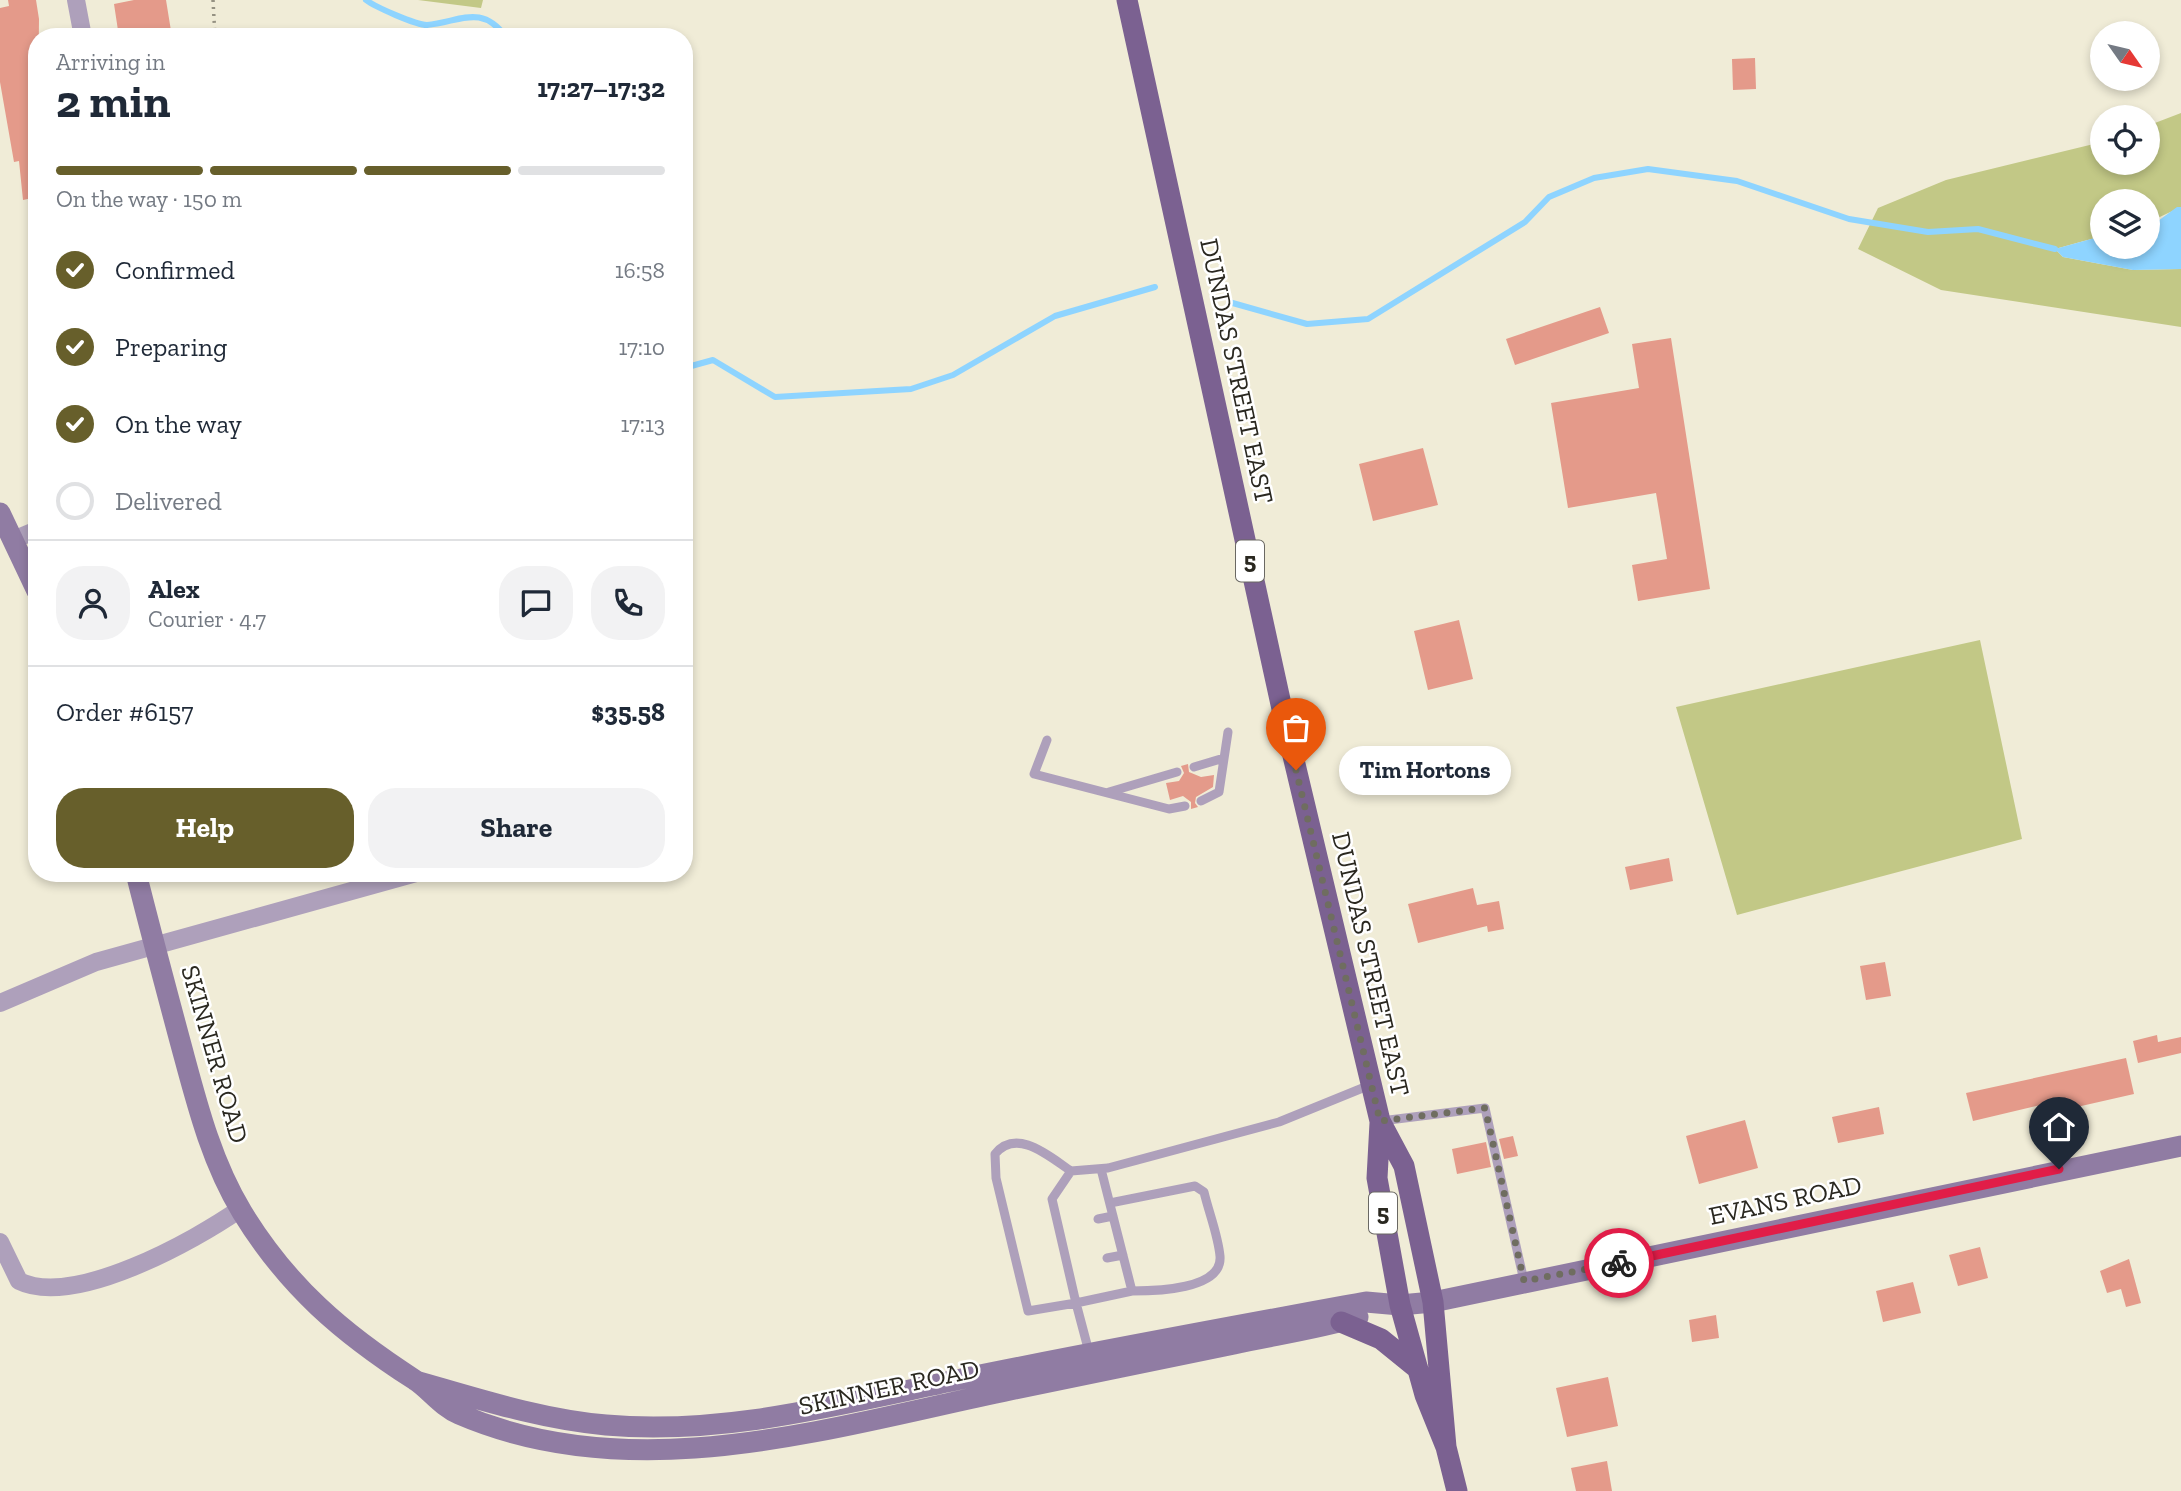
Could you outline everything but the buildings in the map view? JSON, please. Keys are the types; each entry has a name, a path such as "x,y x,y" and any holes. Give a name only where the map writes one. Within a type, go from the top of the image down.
{"main road":[{"name":"DUNDAS STREET EAST","path":"1127,0 1284,718 1380,1121 1404,1167 1433,1302 1446,1447"},
{"name":"DUNDAS STREET EAST","path":"1380,1121 1377,1178 1390,1304 1418,1369 1446,1447 1457,1491"},
{"path":"1341,1322 1381,1339 1418,1369"}],"street":[{"path":"76,0 81,28"},
{"path":"0,513 28,572"},
{"path":"13,540 28,534"},
{"name":"SKINNER ROAD","path":"137,882 199,1113 218,1163 240,1209 274,1261 310,1301 350,1337 393,1369 416,1381 456,1413 520,1434 584,1447 656,1451 769,1440 1341,1322 1390,1304"},
{"path":"0,1003 96,962 383,882"},
{"name":"EVANS ROAD","path":"1390,1304 1433,1302 2181,1146"},
{"path":"0,1242 19,1281 49,1289 82,1284 178,1248 240,1209"},
{"name":"SKINNER ROAD","path":"416,1381 523,1412 607,1425 654,1426 762,1419 1089,1353 1366,1302 1390,1304"}],"lane":[{"path":"1201,801 1219,792 1228,732"},
{"path":"1047,740 1034,774 1169,808 1185,806"},
{"path":"1194,767 1224,758"},
{"path":"1107,793 1177,772"},
{"path":"1110,1203 1195,1186 1204,1192 1220,1259 1213,1275 1203,1281 1160,1291 1132,1290 1028,1311 996,1178 995,1154 1002,1145 1016,1142 1037,1148 1071,1171 1101,1169 1279,1122 1371,1084"},
{"path":"1380,1121 1485,1108 1524,1281"},
{"path":"1101,1169 1132,1290"},
{"path":"1071,1171 1052,1199 1063,1226 1072,1266 1076,1303 1089,1353"},
{"path":"1098,1219 1113,1216"},
{"path":"1107,1258 1123,1255"}],"path":[{"path":"213,0 215,28"}],"green space":[{"path":"418,0 483,0 481,8"},
{"path":"2181,113 2181,207 2160,217 2160,189 2090,189 2090,239 2055,249 2063,257 2133,270 2181,269 2181,327 1941,290 1858,249 1878,208 1946,180 2090,145 2090,175 2160,175 2160,121"},
{"path":"1980,640 2022,839 1737,915 1676,707"}],"water":[{"path":"2181,207 2181,269 2133,270 2063,257 2055,249 2090,239 2090,259 2160,259 2160,220"}],"waterway":[{"path":"366,0 422,24 479,17 498,28"},
{"path":"1229,302 1307,324 1368,319 1525,222 1549,197 1594,178 1648,169 1737,181 1849,219 1928,232 1978,229 2055,249"},
{"path":"693,366 713,360 775,397 911,389 953,375 1055,316 1155,287"}],"way so far":[{"path":"1296,770 1380,1121 1485,1108 1524,1281 1619,1263"}],"place":[{"name":"Tim Hortons","path":"1296,770"}],"route":[{"path":"1619,1263 2059,1169"}]}
